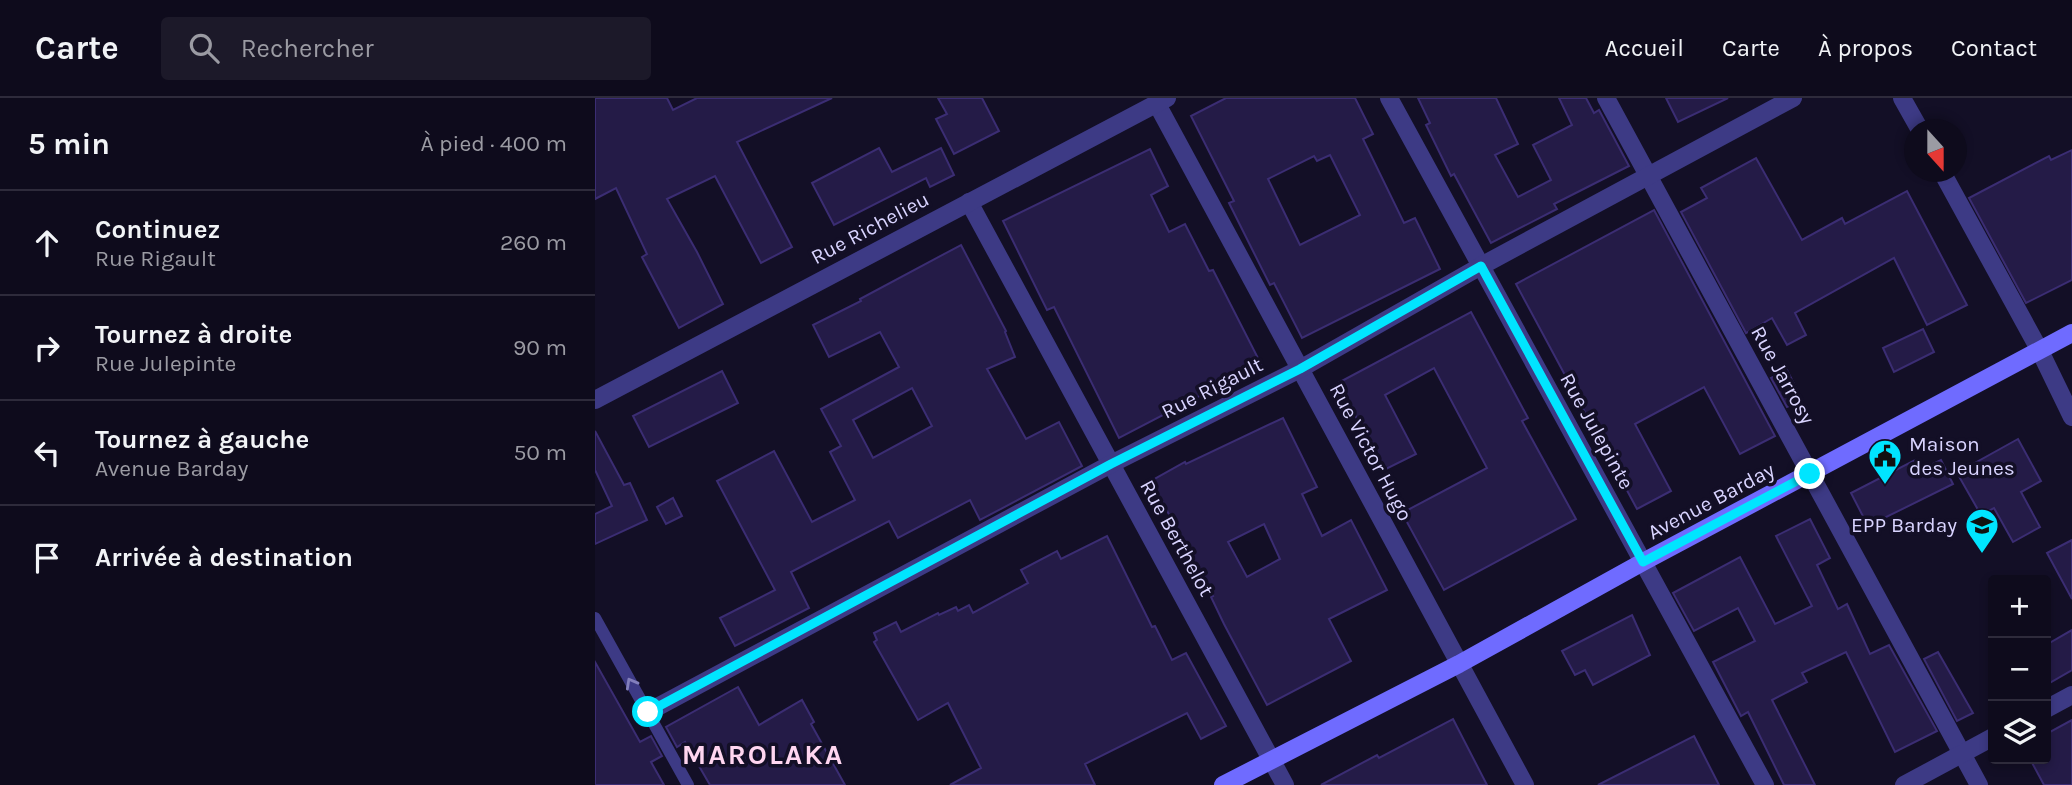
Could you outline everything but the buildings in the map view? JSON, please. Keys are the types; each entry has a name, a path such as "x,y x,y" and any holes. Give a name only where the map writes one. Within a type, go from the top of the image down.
{"main road":[{"name":"Avenue Barday","path":"1223,785 1459,664 1643,562 2072,333"}],"street":[{"name":"Rue Julepinte","path":"1389,98 1765,785"},
{"name":"Rue Jarrosy","path":"1606,98 1979,785"},
{"name":"Rue Rigault","path":"648,712 1111,464 1300,369 1481,266 1793,98"},
{"path":"1902,98 1914,119"},
{"name":"Rue Richelieu","path":"595,400 1162,101"},
{"name":"Rue Victor Hugo","path":"1162,101 1300,369 1525,785"},
{"path":"1948,182 2040,351 2072,417"},
{"name":"Rue Berthelot","path":"969,202 1285,785"},
{"path":"2051,706 2072,695"},
{"path":"1903,785 1988,740"}],"lane":[{"path":"595,618 688,785"}],"place":[{"name":"Maison des Jeunes","path":"1885,486"},
{"name":"EPP Barday","path":"1982,555"}],"district":[{"name":"MAROLAKA","path":"763,754"}],"route":[{"path":"648,712 1111,464 1300,369 1481,266 1643,562 1810,474"}]}
